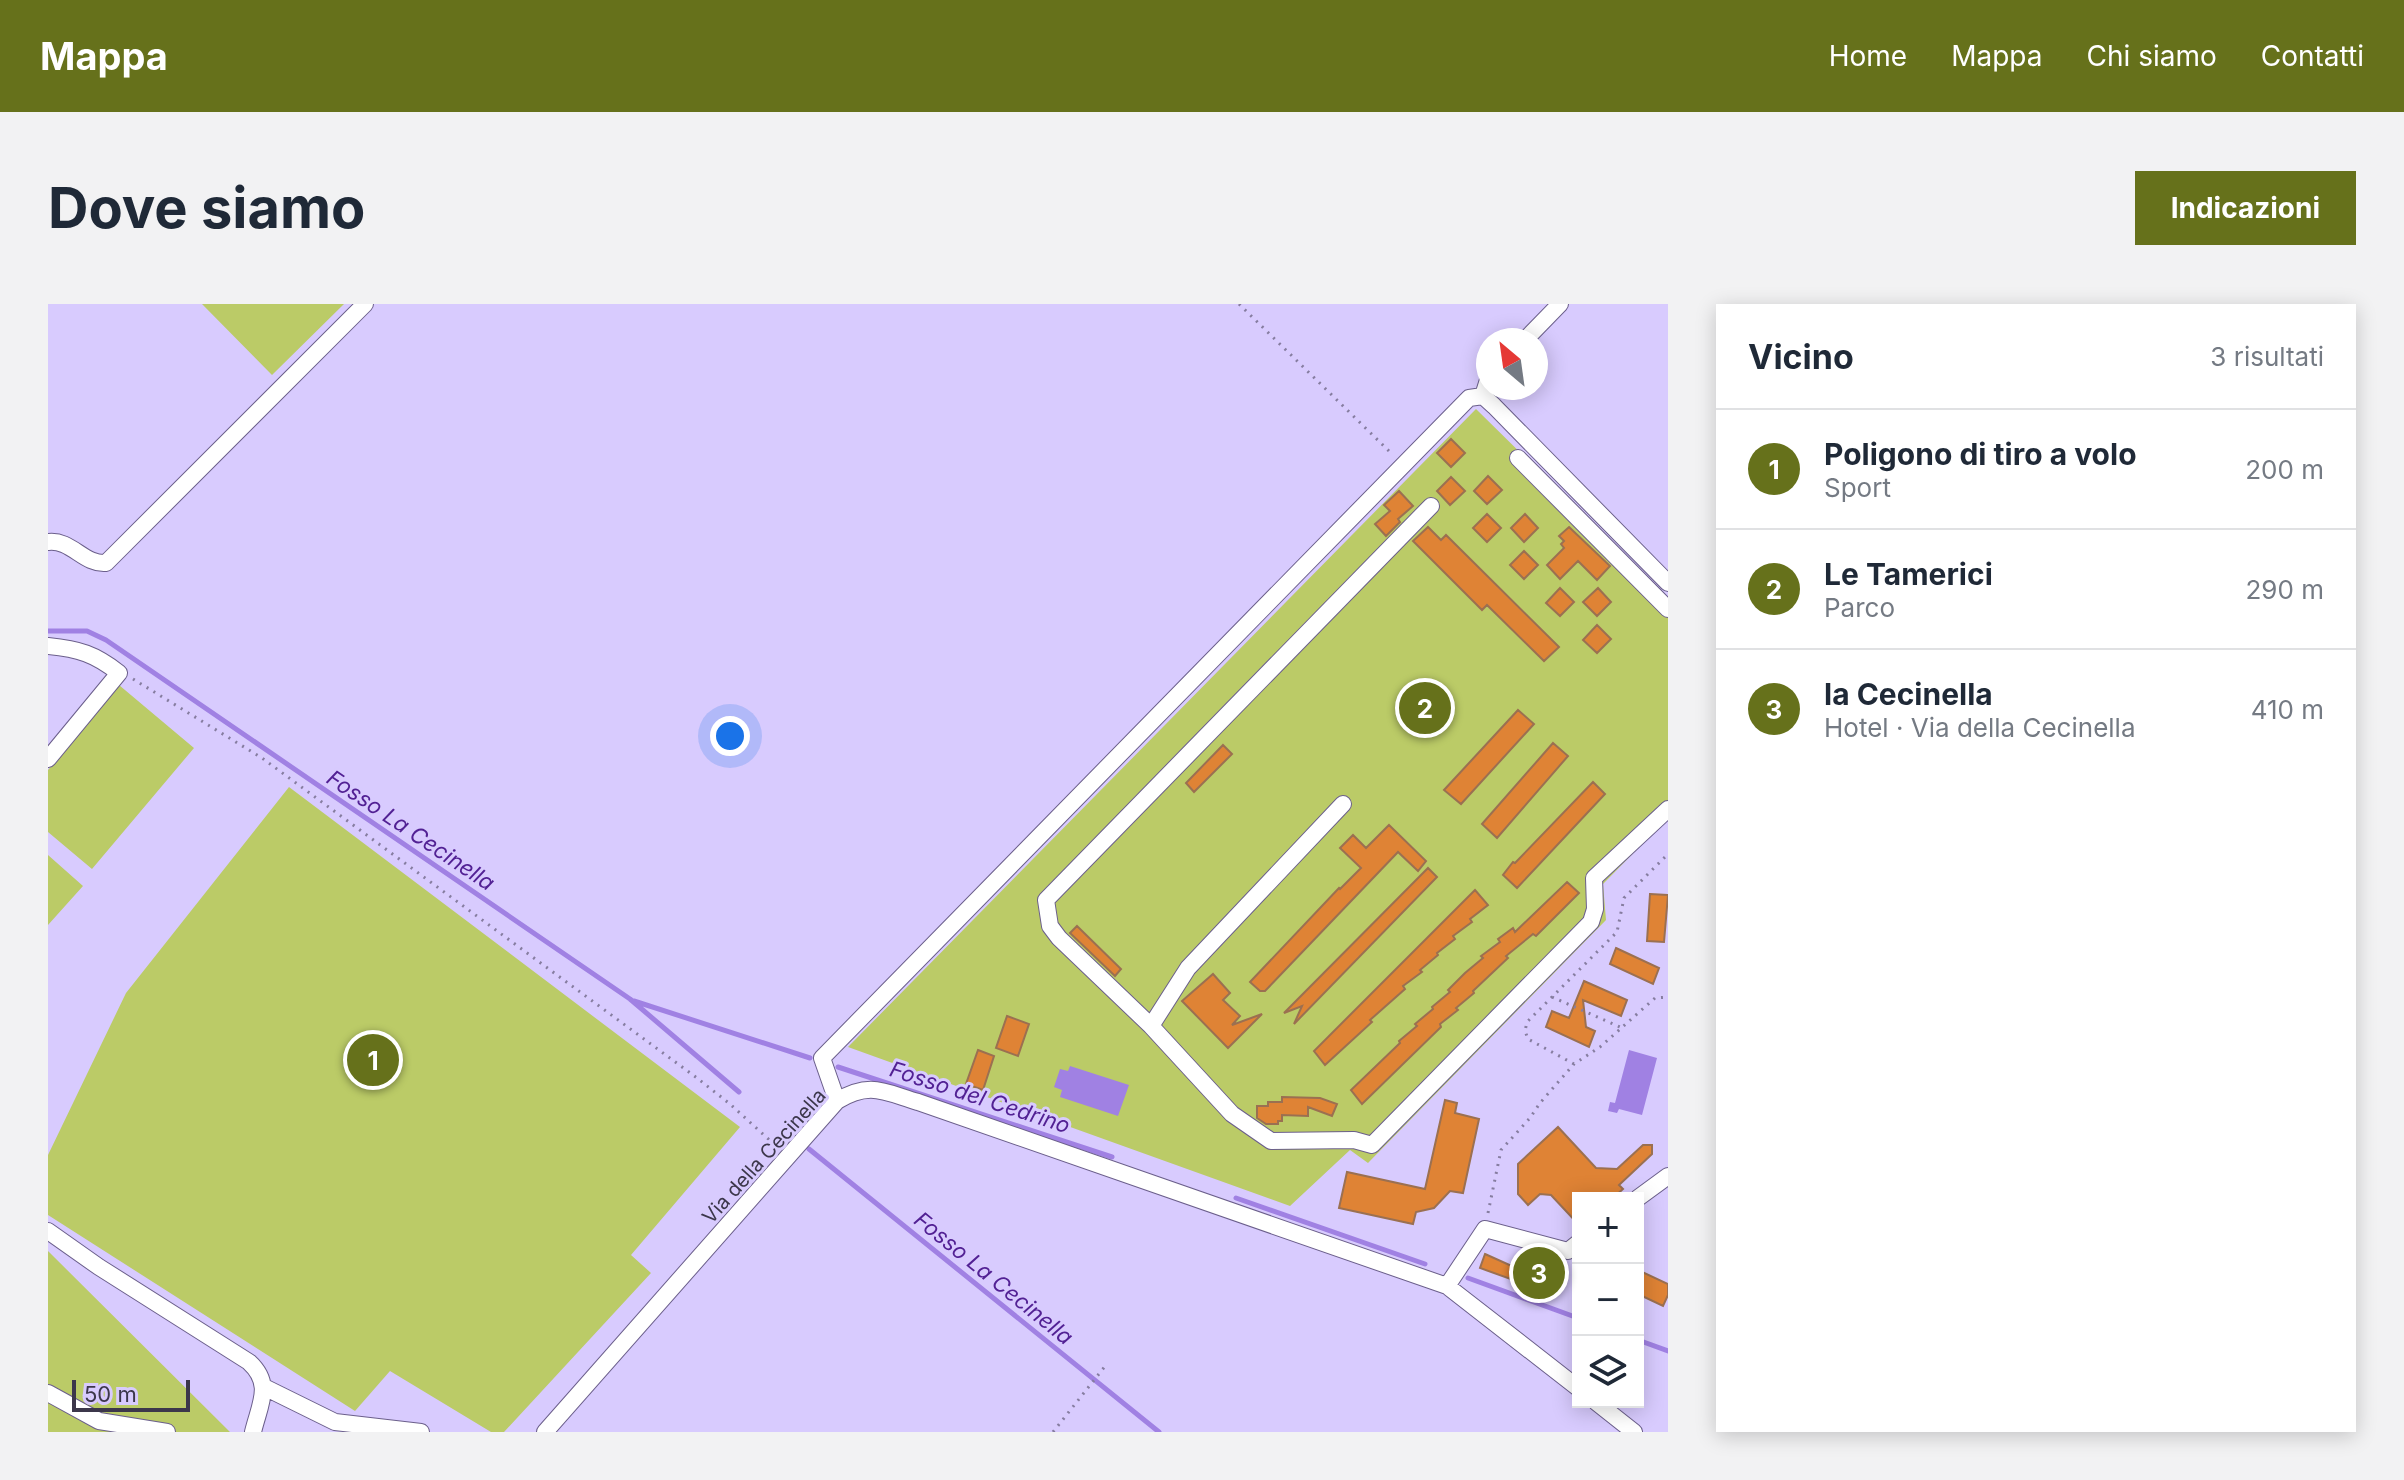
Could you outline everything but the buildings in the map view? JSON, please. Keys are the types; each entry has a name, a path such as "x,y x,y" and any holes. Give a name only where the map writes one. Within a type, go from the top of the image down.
{"street":[{"path":"48,542 62,543 96,564 106,563 365,304"},
{"path":"1537,328 1560,304"},
{"path":"837,1101 822,1058 1403,464 1476,394"},
{"path":"1496,400 1668,583"},
{"path":"1518,458 1668,609"},
{"path":"1431,506 1046,900 1050,926 1059,938 1151,1026 1232,1114 1271,1141 1354,1140 1372,1145 1591,922 1595,909 1594,878 1668,809"},
{"path":"48,646 80,650 99,657 119,673 48,759"},
{"path":"1151,1026 1188,968 1343,804"},
{"name":"Via della Cecinella","path":"545,1432 837,1101 855,1090 876,1089 1447,1286 1572,1383"},
{"path":"1644,1194 1668,1176"},
{"path":"1447,1286 1485,1229 1568,1251 1572,1248"},
{"path":"48,1231 249,1362 261,1373 264,1387 253,1432"},
{"path":"264,1387 335,1422 421,1432"},
{"path":"48,1393 99,1421 167,1432"},
{"path":"1604,1408 1634,1432"}],"path":[{"path":"1239,304 1403,464"},
{"path":"119,673 140,682 262,758 373,837 719,1095 788,1156"},
{"path":"1574,1064 1528,1039 1525,1031 1527,1022 1617,932 1624,898 1668,854"},
{"path":"1552,997 1620,1027"},
{"path":"1485,1229 1501,1150 1574,1064 1600,1047 1655,998 1668,997"},
{"path":"1053,1432 1106,1365"}],"green space":[{"path":"202,304 344,304 272,375"},
{"path":"1476,409 1668,598 1668,818 1603,884 1606,920 1368,1163 1350,1150 1290,1206 848,1047"},
{"path":"119,685 194,748 92,869 48,832 48,770"},
{"path":"289,787 740,1127 631,1255 651,1273 504,1432 491,1432 390,1371 355,1411 48,1215 48,1155 126,993"},
{"path":"48,855 83,886 48,925"},
{"path":"48,1251 230,1432 48,1432"}],"shaded area":[{"path":"1629,1050 1657,1058 1642,1115 1619,1109 1617,1113 1608,1111 1610,1102 1615,1103"},
{"path":"1070,1066 1129,1085 1118,1116 1060,1097 1062,1090 1054,1087 1060,1069 1068,1071"}],"waterway":[{"name":"Fosso La Cecinella","path":"48,631 87,631 106,640 630,999 739,1092"},
{"name":"Fosso del Cedrino","path":"634,1001 810,1058"},
{"name":"Fosso del Cedrino","path":"838,1067 1112,1157"},
{"name":"Fosso La Cecinella","path":"809,1149 1159,1432"},
{"name":"Fosso del Cedrino","path":"1236,1198 1425,1264"},
{"name":"Fosso del Cedrino","path":"1468,1278 1572,1316"},
{"name":"Fosso del Cedrino","path":"1644,1342 1668,1351"}],"place":[{"name":"Le Tamerici","path":"1425,708"},
{"name":"Poligono di tiro a volo","path":"373,1060"},
{"name":"la Cecinella","path":"1539,1273"}]}
